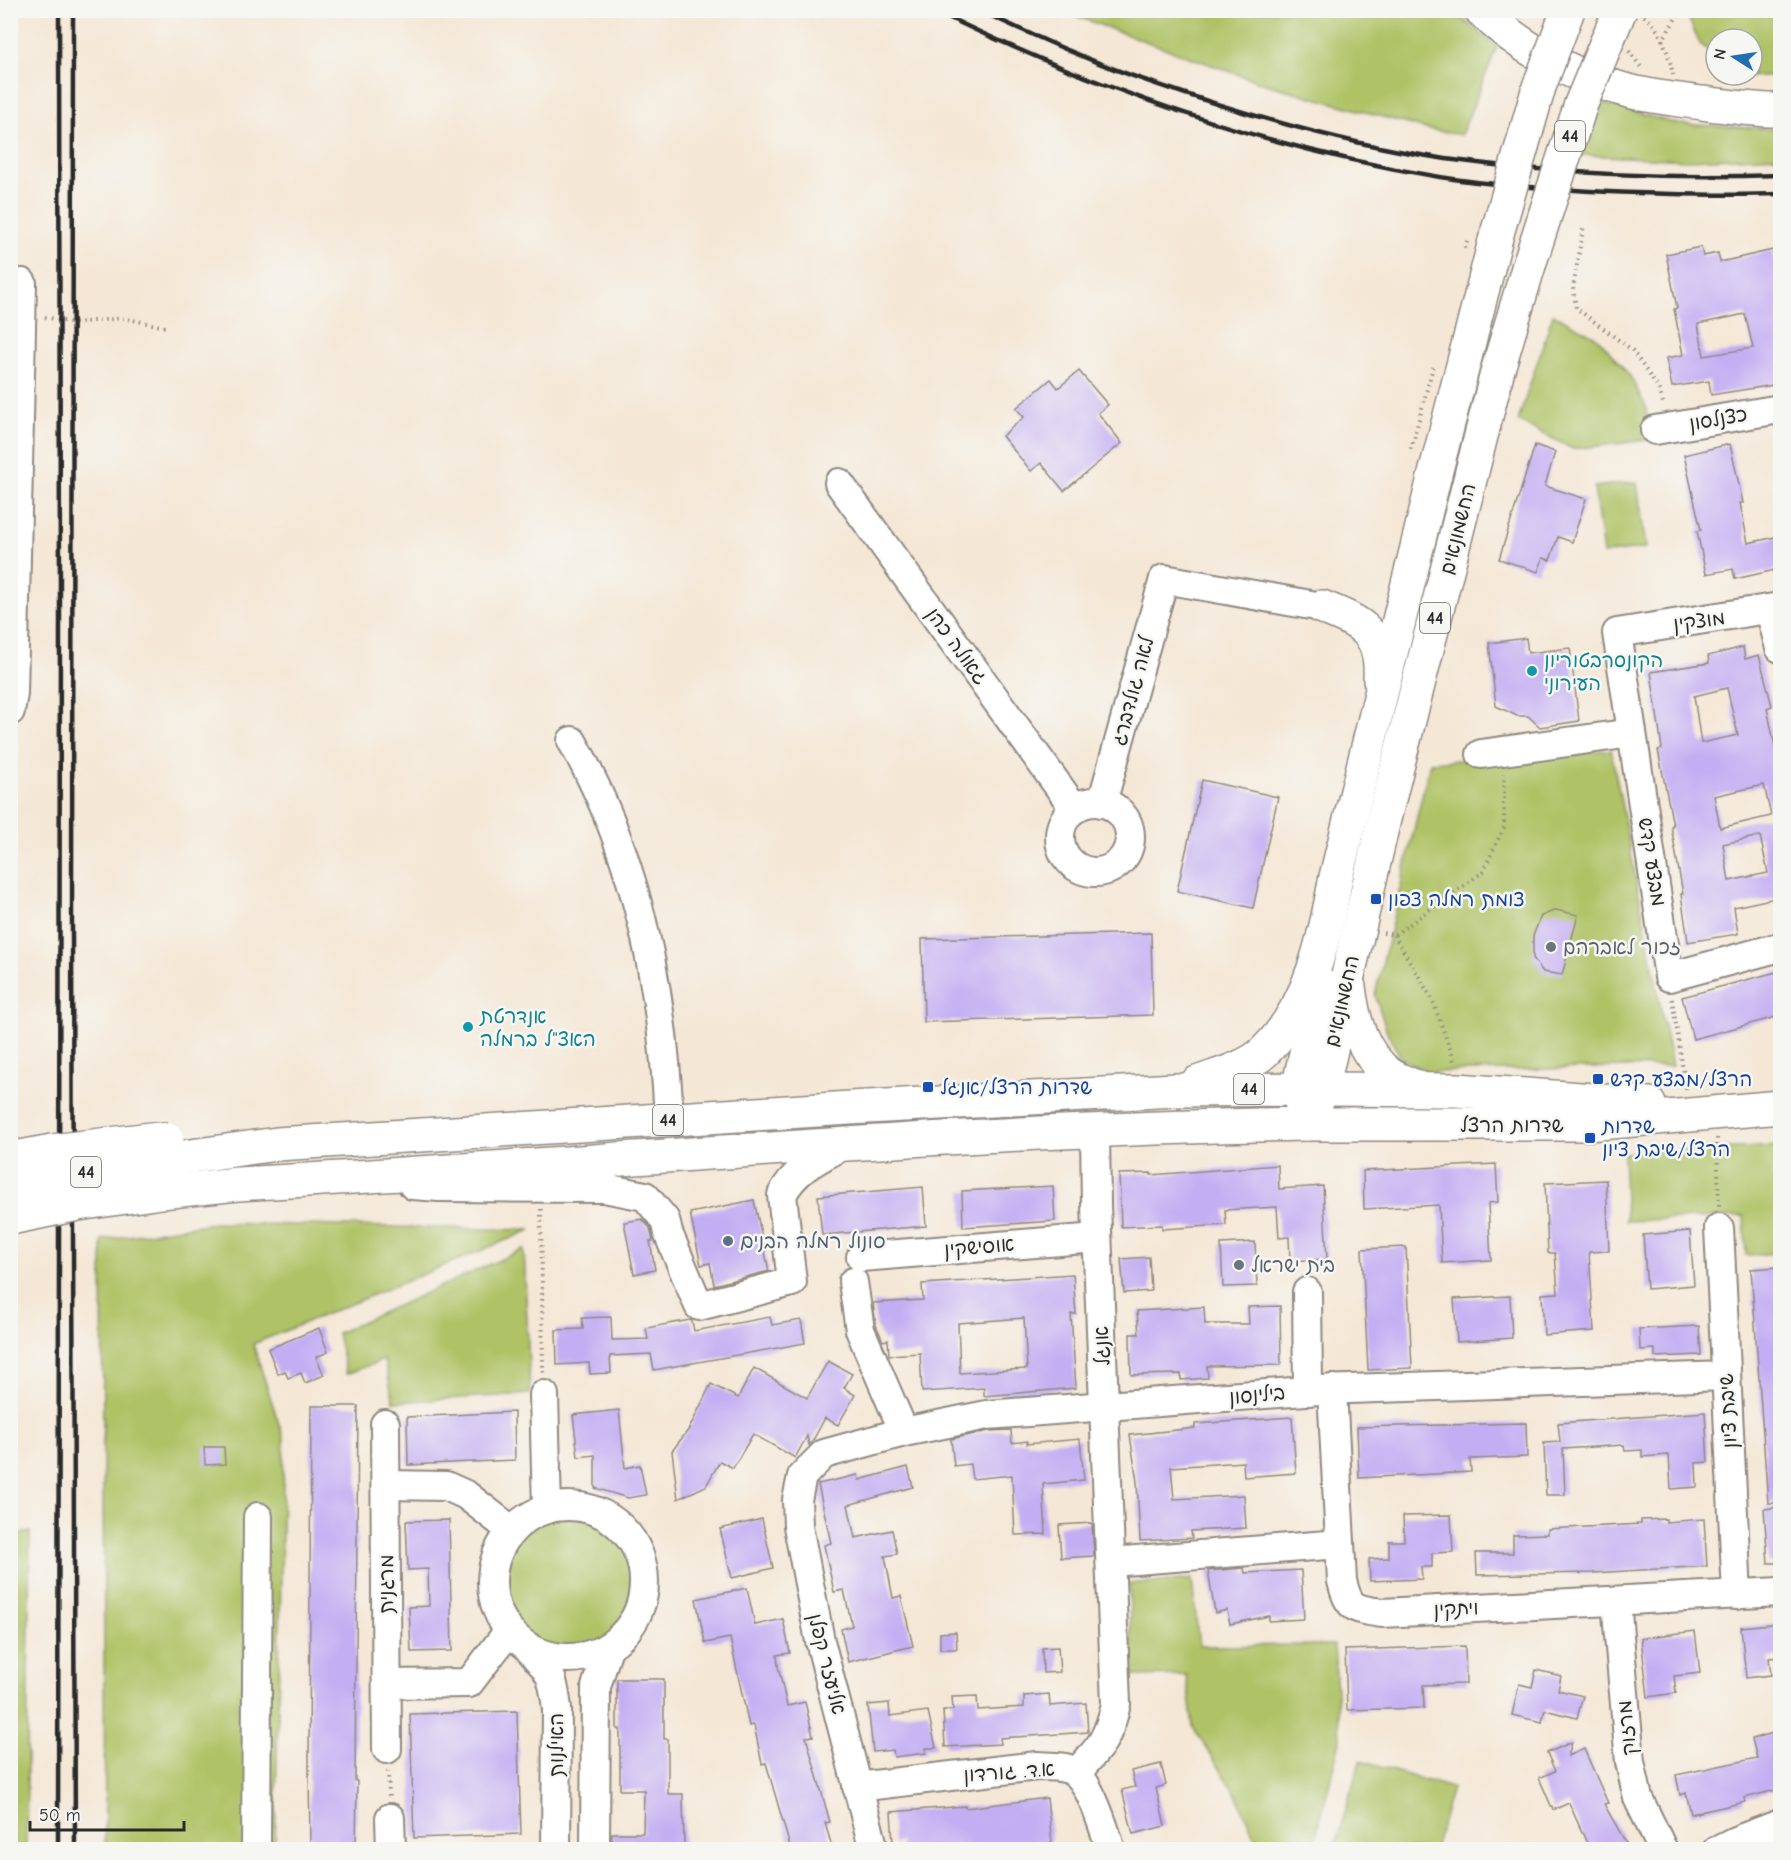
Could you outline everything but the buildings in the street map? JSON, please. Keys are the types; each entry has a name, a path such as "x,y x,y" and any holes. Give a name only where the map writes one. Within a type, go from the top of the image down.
{"main road":[{"path":"1481,10 1497,26 1531,50 1572,71 1622,90 1674,99 1780,110"},
{"name":"החשמונאים","path":"1328,915 1415,553 1495,241 1539,87 1568,10"},
{"name":"החשמונאים","path":"1306,1125 1310,1089 1348,973 1386,812 1498,369 1581,104 1620,10"},
{"path":"1322,607 1365,608 1379,603 1392,594 1398,586 1415,553"},
{"path":"1322,607 1354,620 1373,639 1381,667 1375,717"},
{"path":"1310,1089 1328,915"},
{"name":"44","path":"1175,1090 1235,1068 1263,1053 1297,1010 1311,977 1328,915"},
{"name":"44","path":"1348,973 1352,1009 1360,1037 1372,1057 1390,1074 1419,1089"},
{"name":"44","path":"10,1187 68,1175 164,1149 229,1137 277,1144 850,1107 1175,1090 1310,1089"},
{"name":"שדרות הרצל","path":"1310,1089 1457,1090 1703,1110 1780,1107"},
{"name":"שדרות הרצל","path":"1306,1125 1588,1124 1653,1119 1703,1110"},
{"name":"44","path":"10,1218 78,1204 238,1184 847,1143 1206,1126 1306,1125"},
{"path":"10,1159 63,1149 152,1138 164,1149"}],"street":[{"path":"10,711 13,694 22,283"},
{"name":"כצנלסון","path":"1662,429 1780,409"},
{"name":"גאולה כהן","path":"839,483 1089,806"},
{"name":"לאה גולדברג","path":"1089,806 1164,579 1322,607"},
{"path":"1775,608 1780,648"},
{"name":"מוצקין","path":"1617,633 1775,608"},
{"name":"מבצע קדש","path":"1617,633 1669,977"},
{"path":"1493,753 1632,733"},
{"path":"572,741 592,777 607,812 626,866 641,920 662,1033 667,1071 669,1120"},
{"path":"1669,977 1780,947"},
{"name":"אנגל","path":"1076,1773 1101,1746 1111,1729 1116,1704 1097,1238 1095,1131"},
{"path":"346,1178 439,1187 604,1188 645,1196 665,1220 668,1233 699,1306 792,1282 782,1195 787,1183 796,1174 847,1143"},
{"name":"שיבת ציון","path":"1719,1227 1737,1595"},
{"name":"אוסישקין","path":"904,1432 860,1330 857,1270 1097,1238"},
{"name":"ויתקין","path":"1307,1292 1340,1544 1342,1581 1346,1599 1359,1610 1382,1613 1780,1592"},
{"name":"בילינסון","path":"802,1476 824,1454 904,1432 987,1415 1320,1390 1726,1376"},
{"path":"544,1395 548,1509"},
{"name":"מרגנית","path":"385,1424 387,1749"},
{"name":"אליעזר קפלן","path":"802,1476 797,1500 798,1526 805,1569 819,1641 874,1850"},
{"path":"386,1485 446,1486 466,1495 511,1530"},
{"path":"558,1506 585,1507 608,1516 628,1533 640,1557 645,1583 641,1606 628,1630 608,1648 584,1658 554,1659 518,1640 495,1608 491,1582 497,1553 511,1530 532,1514 548,1509 558,1506"},
{"path":"256,1850 258,1517"},
{"path":"1111,1562 1340,1544"},
{"name":"מרזוק","path":"1616,1601 1630,1762 1638,1798 1663,1850"},
{"path":"387,1684 469,1683 518,1640"},
{"name":"האילנות","path":"518,1640 550,1672 555,1687 557,1709 556,1850"},
{"name":"האילנות","path":"595,1850 596,1687 608,1648"},
{"name":"א.ד. גורדון","path":"857,1787 1037,1766 1062,1767 1076,1773 1087,1788 1111,1850"},
{"path":"390,1818 391,1850"},
{"path":"1717,1850 1780,1824"}],"path":[{"path":"1636,10 1650,20 1669,55 1676,85 1674,99"},
{"path":"1662,42 1681,10"},
{"path":"1583,229 1574,288 1576,308 1632,350 1659,389 1662,429"},
{"path":"22,283 42,316 73,323 124,318 165,327"},
{"path":"1358,929 1395,935 1483,872 1504,827 1493,753"},
{"path":"1395,935 1432,999 1453,1057 1457,1090"},
{"path":"1669,977 1703,1110 1719,1227"},
{"path":"541,1188 544,1395"},
{"path":"387,1749 390,1818"}],"green space":[{"path":"1061,11 1453,11 1497,47 1461,135 1426,129 1262,83"},
{"path":"1685,11 1780,11 1780,75 1764,76 1764,27 1704,27 1704,47 1700,44"},
{"path":"1601,103 1678,124 1780,129 1780,156 1687,160 1582,155"},
{"path":"1553,314 1598,338 1630,376 1646,407 1647,440 1573,449 1518,421"},
{"path":"1637,482 1646,548 1603,554 1594,487"},
{"path":"1611,750 1672,1066 1427,1072 1402,1059 1388,1035 1375,995 1430,762"},
{"path":"1780,1146 1780,1253 1746,1255 1744,1216 1626,1221 1623,1153"},
{"path":"214,1223 531,1230 253,1344 284,1439 275,1849 105,1849 102,1240"},
{"path":"524,1249 530,1394 394,1402 384,1360 346,1374 337,1333"},
{"path":"568,1514 594,1519 616,1534 631,1556 636,1582 631,1608 616,1630 594,1645 568,1650 542,1645 520,1630 505,1608 500,1582 505,1556 520,1534 542,1519"},
{"path":"30,1532 26,1849 11,1849 11,1537"},
{"path":"1192,1579 1199,1646 1334,1645 1340,1741 1313,1849 1258,1849 1236,1794 1193,1727 1186,1675 1132,1676 1129,1584"},
{"path":"1360,1761 1452,1788 1434,1849 1334,1849"}],"railway":[{"path":"58,1850 59,10"},
{"path":"73,10 72,931 75,1850"},
{"path":"933,10 1055,65 1180,112 1309,150 1374,165 1459,180 1534,187 1661,194 1780,194"},
{"path":"978,10 1086,58 1153,83 1261,117 1372,146 1446,159 1571,172 1655,176 1780,175"}],"place":[{"name":"הקונסרבטוריון העירוני","path":"1532,671"},
{"name":"צומת רמלה צפון","path":"1376,899"},
{"name":"זכור לאברהם","path":"1551,947"},
{"name":"אנדרטת האצ\"ל ברמלה","path":"468,1027"},
{"name":"הרצל/מבצע קדש","path":"1598,1079"},
{"name":"שדרות הרצל/אנגל","path":"928,1087"},
{"name":"שדרות הרצל/שיבת ציון","path":"1590,1138"},
{"name":"סונול רמלה הבנים","path":"728,1241"},
{"name":"בית ישראל","path":"1239,1265"}]}
